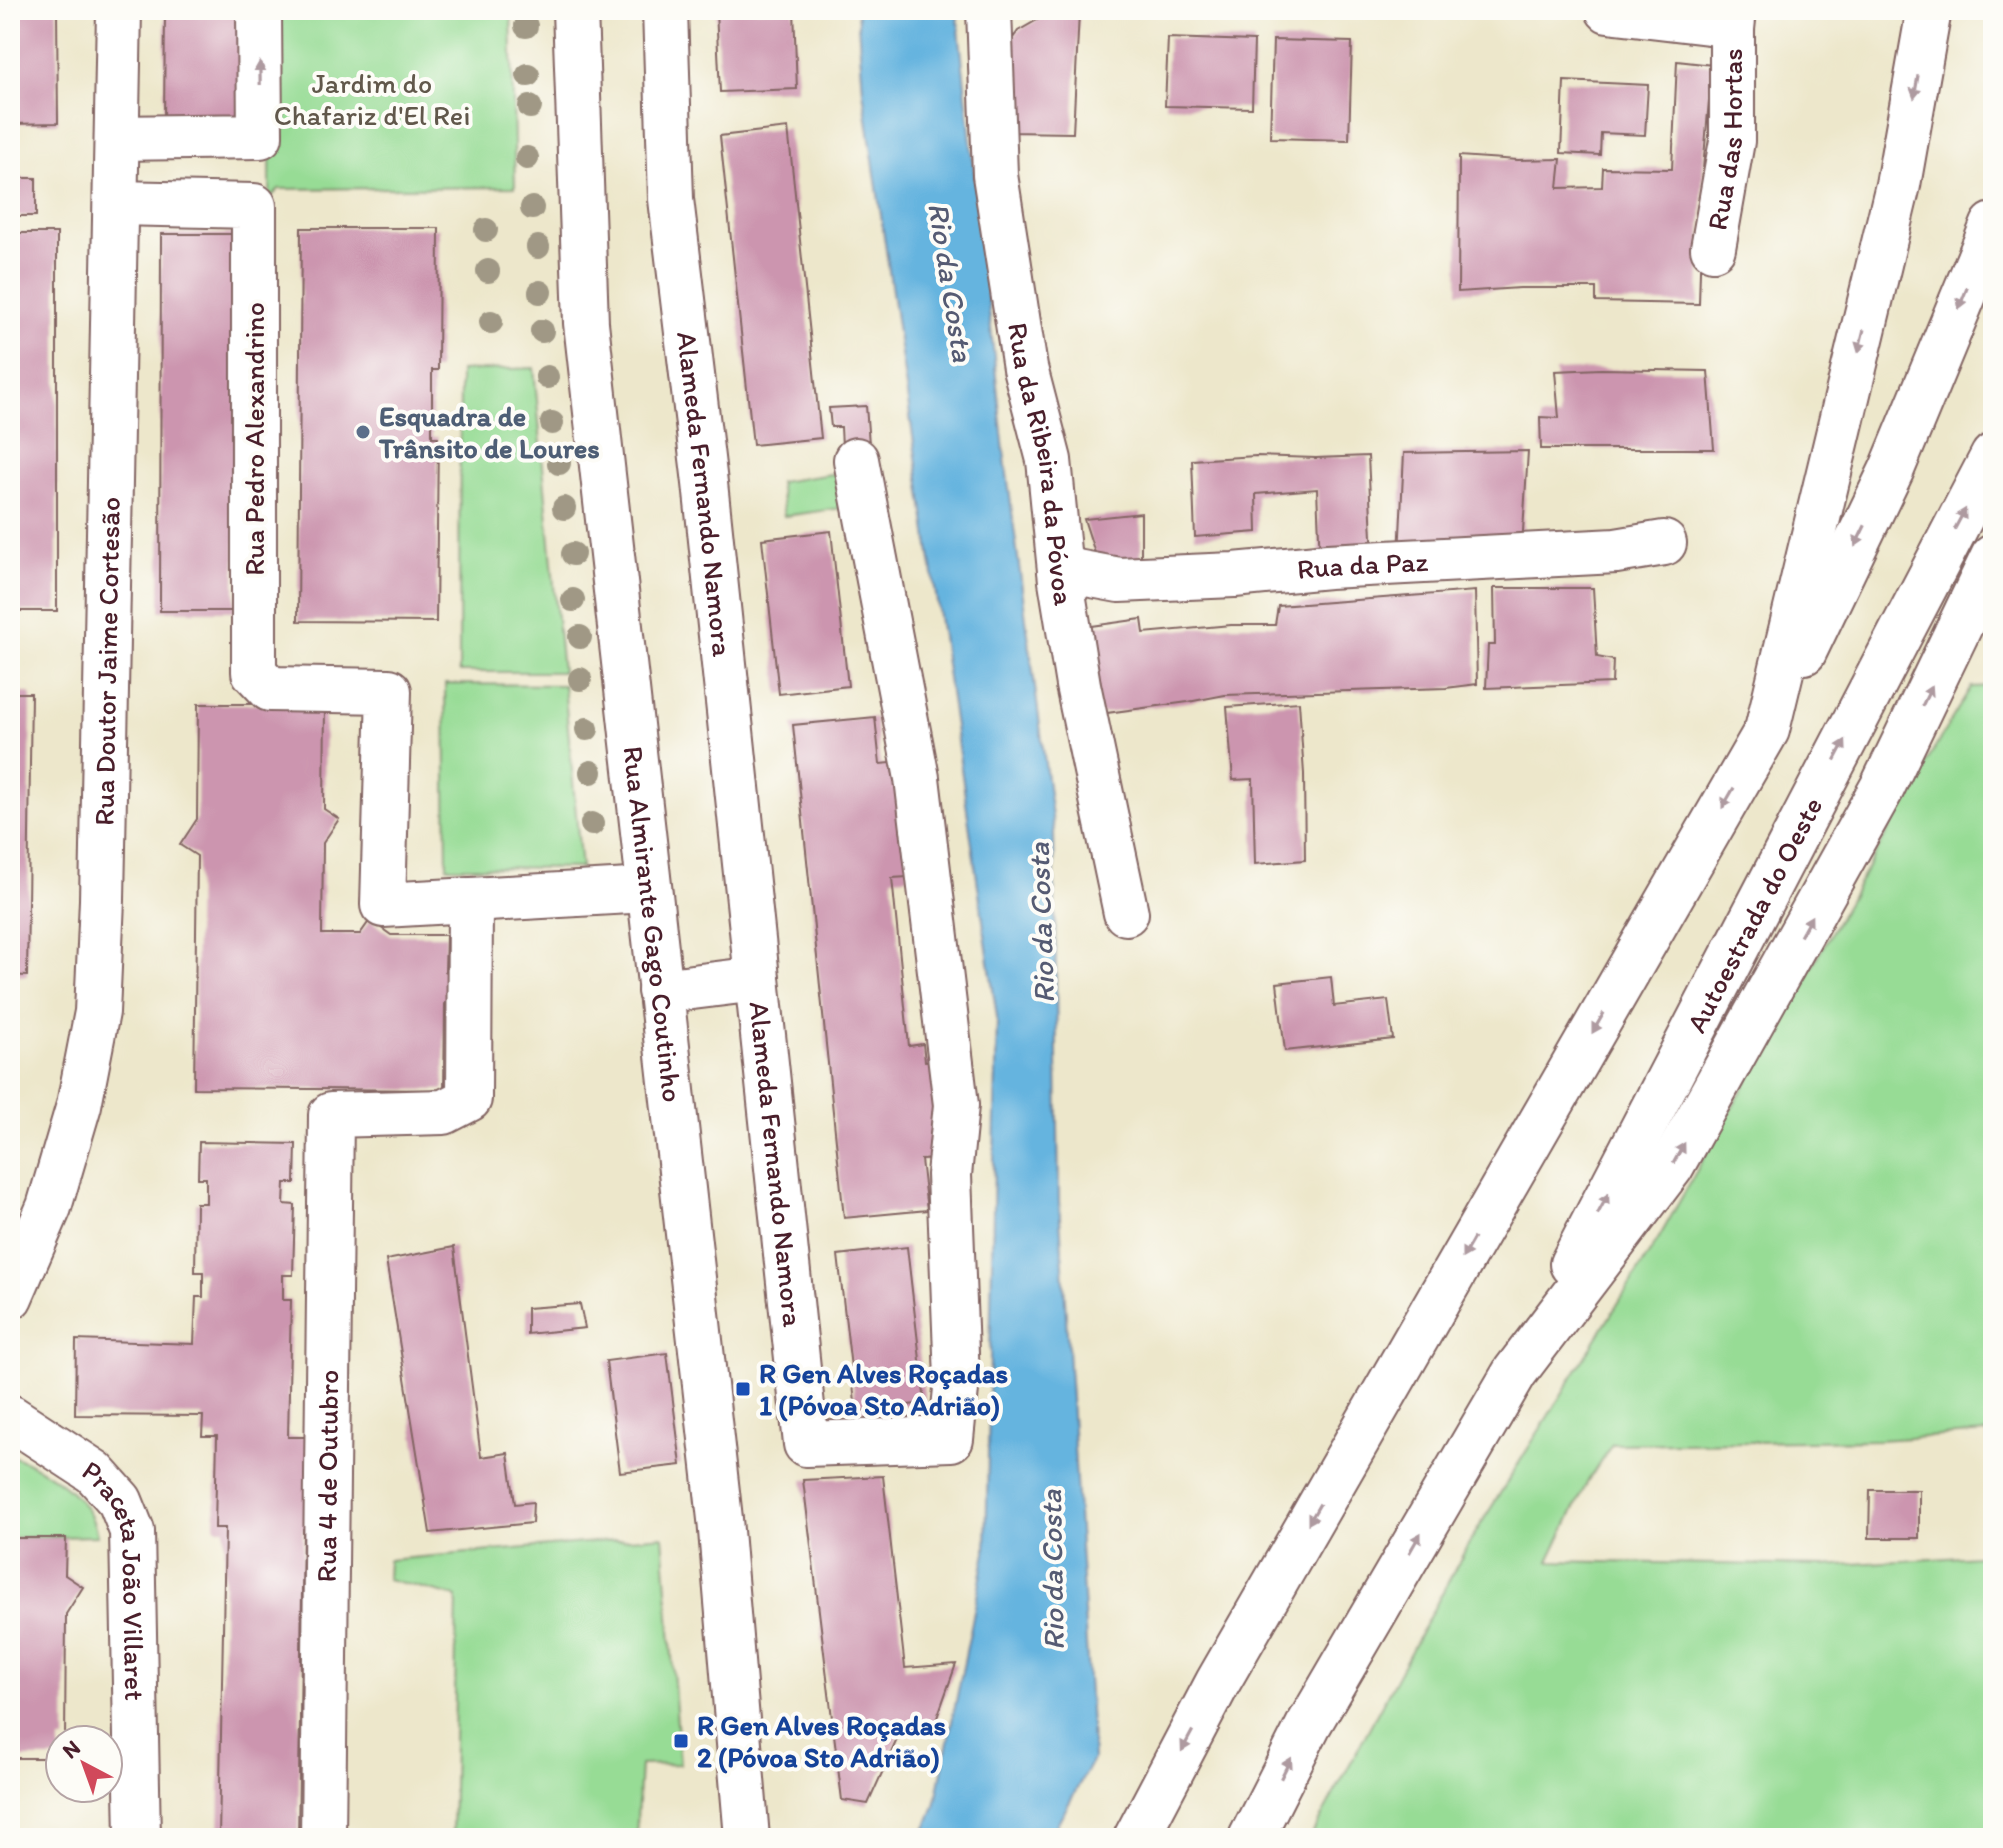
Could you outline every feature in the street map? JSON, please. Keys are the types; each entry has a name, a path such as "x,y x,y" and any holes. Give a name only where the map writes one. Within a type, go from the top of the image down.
{"main road":[{"name":"Rua Doutor Jaime Cortesão","path":"10,1297 49,1207 79,1105 97,1012 102,900 119,10"},
{"path":"117,138 260,136 259,10"},
{"name":"Rua Almirante Gago Coutinho","path":"575,10 586,323 720,1519 747,1838"},
{"name":"Alameda Fernando Namora","path":"665,10 671,199 705,483 806,1444 951,1439 957,1379 949,1175 956,1105 917,778 856,460"},
{"name":"Rua da Ribeira da Póvoa","path":"989,10 995,175 1025,368 1049,460 1060,569 1078,685 1126,913"},
{"name":"Rua das Hortas","path":"1608,10 1717,23 1733,20 1732,141 1713,248"},
{"path":"1767,730 1898,185 1929,10"},
{"name":"Rua Pedro Alexandrino","path":"116,203 254,206 254,672 270,689 389,691 383,905 470,900"},
{"path":"1136,1838 1218,1682 1767,730 1892,469 1993,225"},
{"name":"Autoestrada do Oeste","path":"1515,1372 1993,456"},
{"name":"Rua da Paz","path":"1060,569 1119,580 1616,551 1664,543"},
{"path":"1251,1838 1308,1726 1515,1372 1671,1167 1882,788 1993,557"},
{"path":"470,900 648,890"},
{"name":"Rua 4 de Outubro","path":"323,1838 331,1115 444,1112 469,1099 470,900"},
{"name":"Alameda Fernando Namora","path":"660,991 757,979"},
{"name":"Praceta João Villaret","path":"10,1417 94,1472 120,1501 132,1531 138,1838"}],"green space":[{"name":"Jardim do Chafariz d'El Rei","path":"271,10 511,10 515,187 279,189 270,198"},
{"path":"534,368 562,672 459,672 460,371"},
{"path":"851,471 857,506 784,516 779,482"},
{"path":"445,684 564,685 581,868 447,867"},
{"path":"1993,686 1993,1461 1990,1461 1988,1433 1879,1440 1612,1444 1588,1481 1549,1561 1823,1566 1993,1555 1993,1838 1310,1838 1468,1545 1660,1236 1944,732 1971,687"},
{"path":"10,1455 51,1476 76,1497 93,1522 97,1536 10,1538"},
{"path":"663,1536 680,1764 640,1765 636,1838 452,1838 457,1597 387,1579 388,1560"}],"water":[{"name":"Rio da Costa","path":"857,10 957,10 1004,451 1054,832 1059,1201 1093,1759 1050,1838 922,1838 935,1806 986,1552 997,1017 863,91"}],"building":[{"path":"10,10 57,10 58,123 10,124"},
{"path":"165,10 239,10 239,123 164,123"},
{"path":"716,10 794,10 797,89 720,92"},
{"path":"1063,11 1079,13 1073,133 1009,132 1006,48 1018,31 1039,19"},
{"path":"1168,38 1254,41 1252,108 1165,106"},
{"path":"1273,40 1352,42 1349,140 1270,138"},
{"path":"1677,61 1712,65 1703,169 1699,304 1596,302 1596,288 1458,292 1459,156 1561,159 1558,188 1602,187 1603,168 1672,169"},
{"path":"1564,81 1648,85 1645,135 1601,133 1600,155 1561,153"},
{"path":"788,128 821,438 753,445 720,136"},
{"path":"10,178 36,178 36,216 10,216"},
{"path":"301,228 439,228 438,370 432,370 432,437 438,437 436,622 298,621"},
{"path":"10,233 57,233 57,611 10,611"},
{"path":"161,234 237,234 235,611 160,611"},
{"path":"1555,371 1708,371 1714,449 1541,449 1540,417 1559,418"},
{"path":"866,406 869,444 842,446 841,427 831,427 829,408"},
{"path":"1528,451 1522,547 1399,555 1404,453"},
{"path":"1256,456 1368,456 1373,558 1320,561 1317,489 1256,494 1257,532 1195,537 1192,460"},
{"path":"1141,513 1141,567 1096,556 1084,519"},
{"path":"831,531 848,686 779,694 762,539"},
{"path":"1494,588 1593,588 1597,657 1613,660 1612,683 1486,688 1488,645 1495,645"},
{"path":"1475,591 1477,684 1446,688 1225,695 1099,714 1091,626 1142,619 1144,633 1231,625 1275,625 1278,606"},
{"path":"10,693 31,693 27,976 10,975"},
{"path":"1299,702 1305,860 1255,864 1253,779 1233,780 1227,707"},
{"path":"198,704 325,704 324,809 339,819 323,843 322,934 360,934 370,920 391,935 446,935 445,971 461,982 445,1004 444,1090 194,1088 197,856 180,845 197,819"},
{"path":"875,717 880,764 891,763 894,781 908,780 908,877 892,878 909,1046 923,1044 925,1061 939,1060 936,1159 921,1160 927,1210 844,1218 793,725"},
{"path":"1331,977 1334,1006 1388,1000 1393,1039 1285,1051 1277,983"},
{"path":"199,1142 296,1144 295,1183 285,1183 284,1204 295,1205 293,1275 283,1275 283,1300 291,1300 288,1437 313,1437 312,1529 303,1529 298,1838 219,1838 225,1528 215,1528 217,1436 202,1436 203,1416 75,1415 76,1340 194,1344 196,1297 203,1297 203,1272 195,1272 196,1203 206,1203 206,1178 198,1178"},
{"path":"454,1247 481,1457 508,1453 515,1504 533,1502 532,1523 430,1533 386,1260"},
{"path":"907,1247 925,1403 856,1411 838,1255"},
{"path":"580,1304 585,1328 527,1334 527,1308"},
{"path":"667,1353 681,1465 620,1472 606,1361"},
{"path":"883,1476 905,1668 956,1664 933,1729 899,1735 868,1804 842,1800 803,1480"},
{"path":"1870,1490 1919,1490 1919,1538 1869,1538"},
{"path":"10,1538 66,1538 65,1575 83,1587 66,1614 65,1724 44,1724 44,1758 10,1758"}],"place":[{"name":"Esquadra de Trânsito de Loures","path":"363,432"},
{"name":"R Gen Alves Roçadas 1 (Póvoa Sto Adrião)","path":"743,1389"},
{"name":"R Gen Alves Roçadas 2 (Póvoa Sto Adrião)","path":"681,1741"}]}
